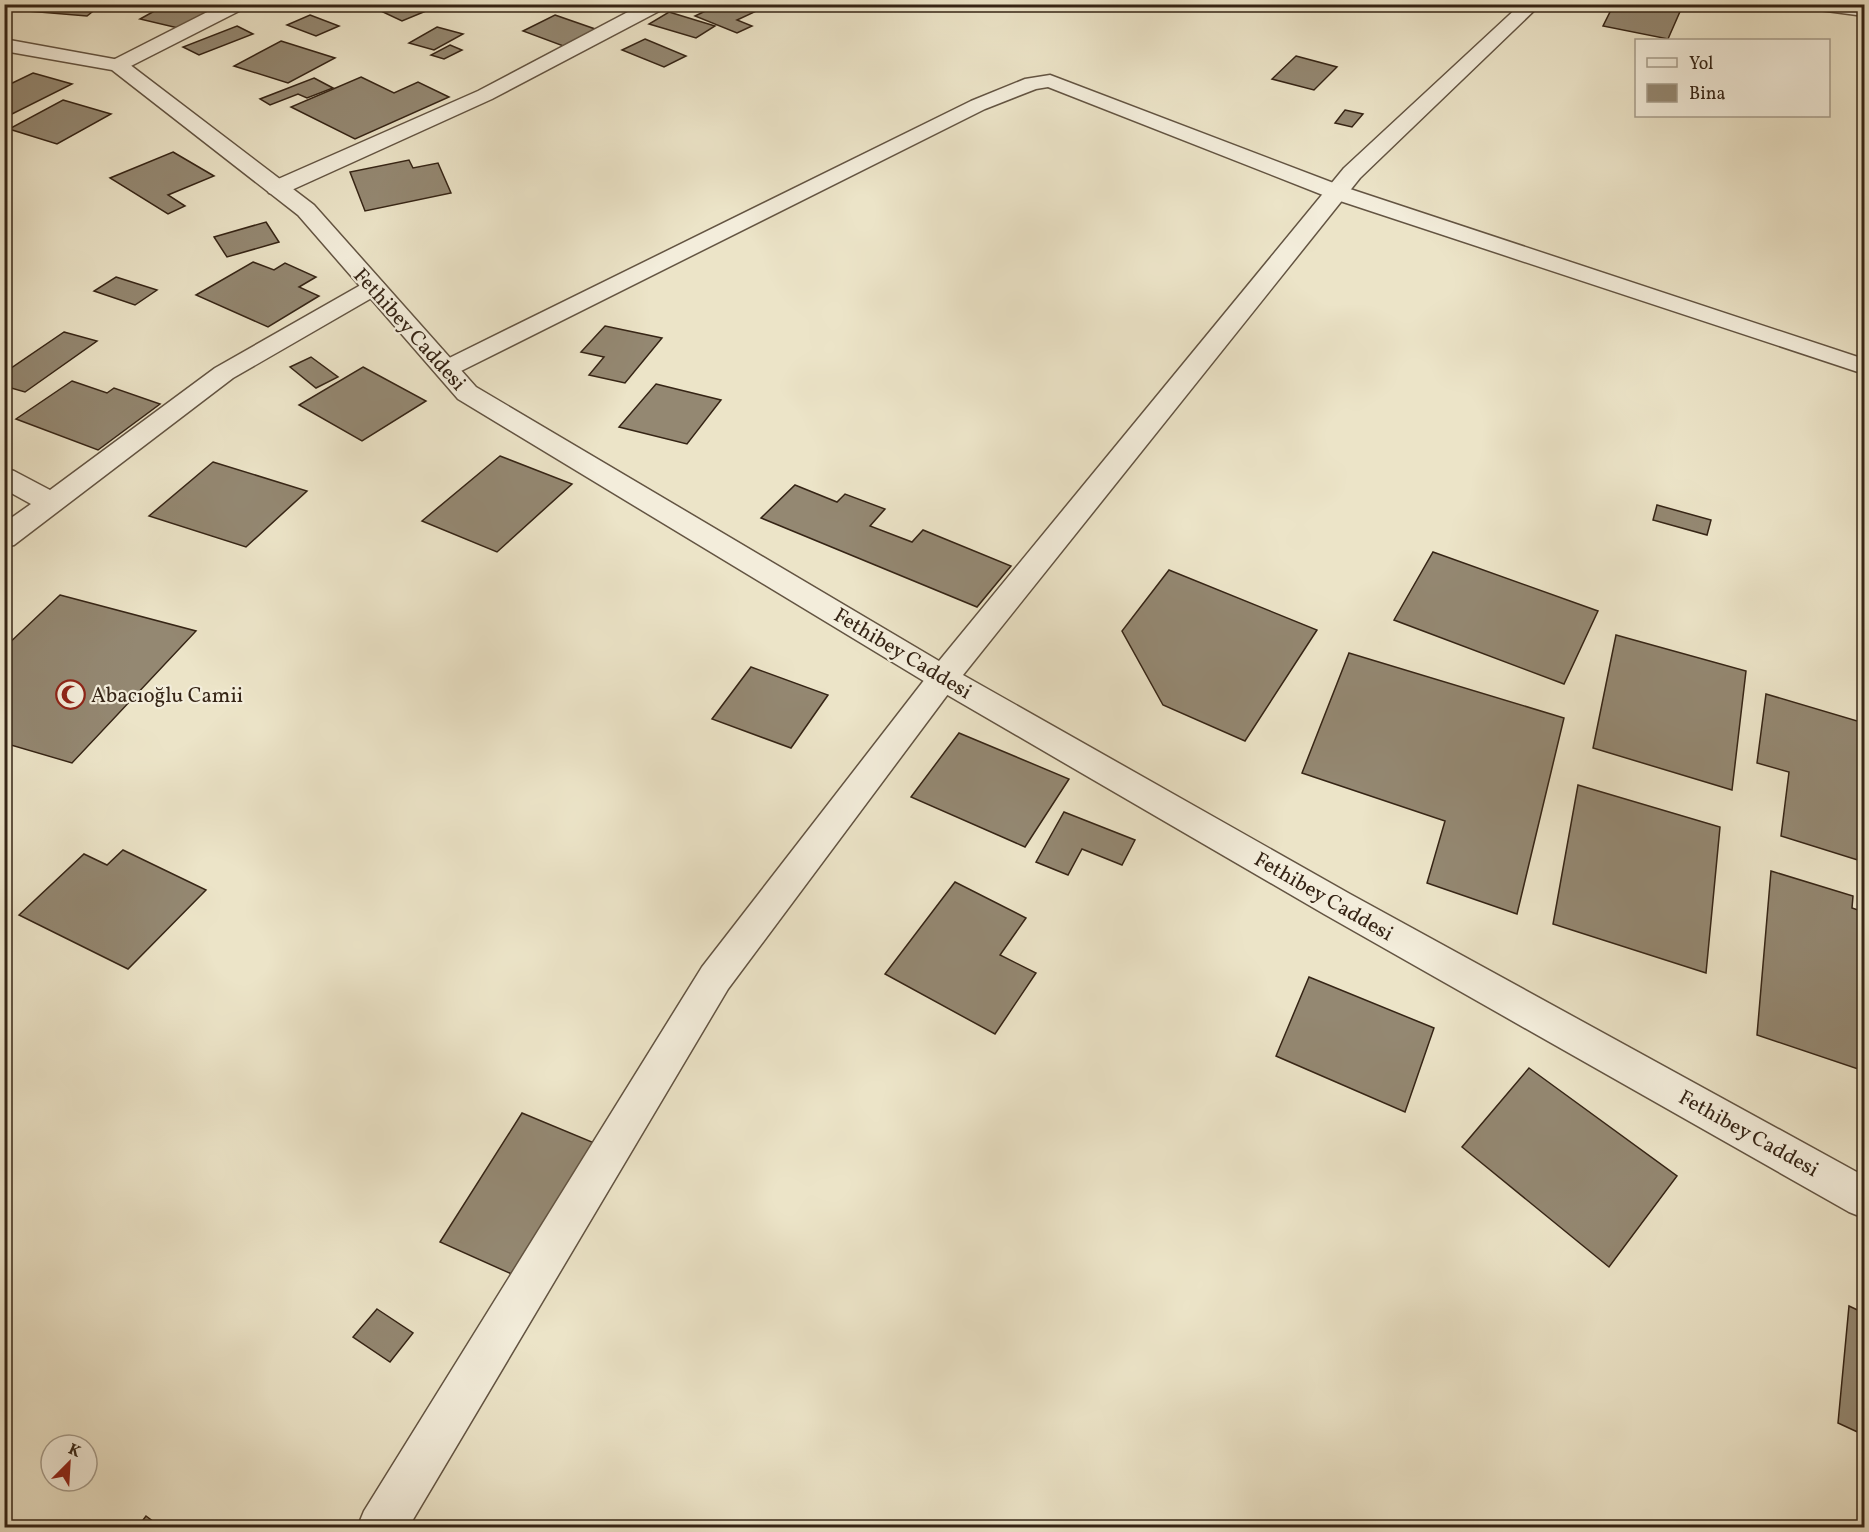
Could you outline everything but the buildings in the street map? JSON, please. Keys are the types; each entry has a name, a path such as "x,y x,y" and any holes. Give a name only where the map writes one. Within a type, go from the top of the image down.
{"street":[{"path":"118,65 238,4"},
{"path":"277,188 485,95 658,4"},
{"path":"381,1527 715,978 943,678 1336,192 1352,173 1532,4"},
{"path":"1819,4 1864,11"},
{"name":"Fethibey Caddesi","path":"4,45 118,65 306,210 467,393 943,678 1347,909 1864,1198"},
{"path":"446,369 978,105 1032,83 1050,81 1336,192 1864,367"},
{"path":"4,538 224,373 374,287"},
{"path":"4,477 50,502"}],"place":[{"name":"Abacıoğlu Camii","path":"70,695"}]}
